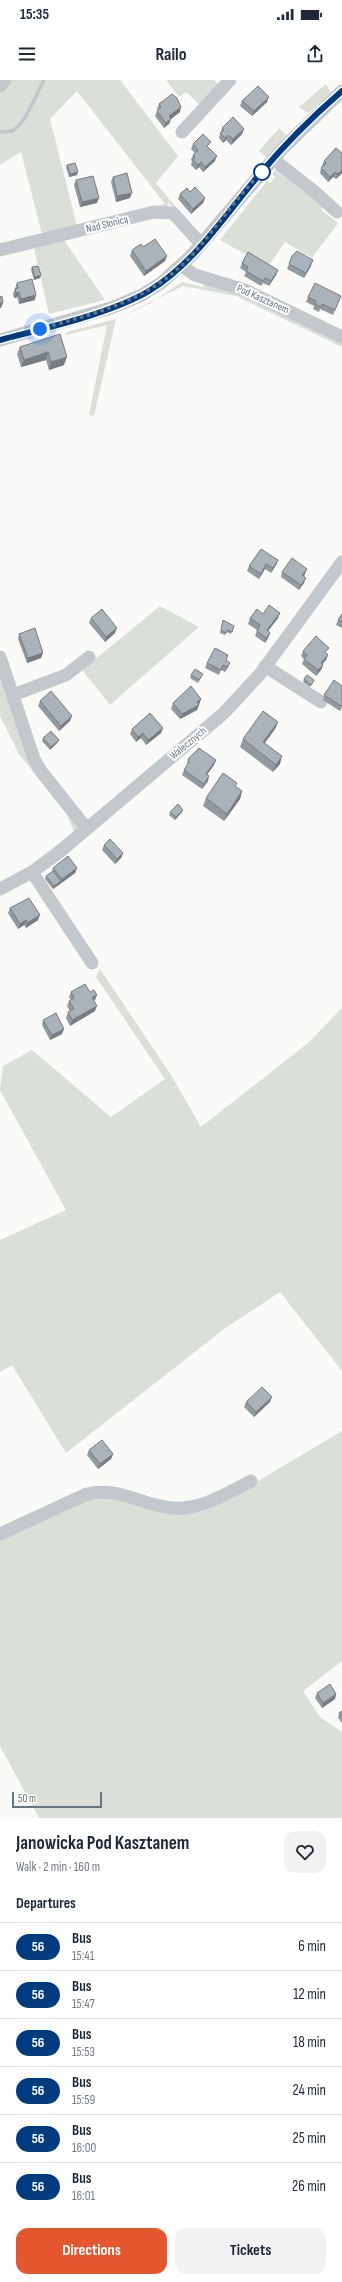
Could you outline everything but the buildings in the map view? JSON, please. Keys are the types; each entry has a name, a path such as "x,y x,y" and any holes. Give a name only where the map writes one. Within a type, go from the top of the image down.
{"street":[{"path":"0,86 5,80"},
{"path":"182,132 230,80"},
{"path":"0,340 126,303 150,290 182,266 273,159 302,128 342,91"},
{"path":"273,159 316,192 337,212"},
{"name":"Nad Słonicą","path":"0,250 154,212 173,213 201,244"},
{"name":"Pod Kasztanem","path":"182,266 195,275 245,290 342,337"},
{"name":"Walecznych","path":"0,889 32,872 87,829 224,713 265,666 342,562"},
{"path":"0,657 37,765 87,829"},
{"path":"13,695 66,675 89,657"},
{"path":"265,666 321,702"},
{"path":"32,872 92,963"},
{"path":"0,1534 86,1494 100,1491 120,1494 161,1506 186,1508 223,1495 251,1481"}],"shaded area":[{"path":"12,80 120,80 178,156 156,183 196,232 169,203 167,205 171,210 142,210 165,204 77,91 50,119 77,226 42,234 21,152 0,165 0,92"},
{"path":"166,80 214,80 220,87 200,105 186,92 179,97"},
{"path":"326,84 331,93 308,113 299,107"},
{"path":"279,128 286,135 266,157 259,151"},
{"path":"277,168 325,205 321,210 338,223 312,258 285,242 268,267 220,240 267,181 270,183 275,177 272,174"},
{"path":"64,240 105,300 49,314 34,248"},
{"path":"182,282 203,287 204,282 231,290 342,342 342,347 236,296 183,286 156,299"},
{"path":"156,299 149,304 116,319"},
{"path":"116,319 94,416 89,415 107,325 66,335 67,332"},
{"path":"160,606 199,627 110,705 82,670"},
{"path":"0,663 31,761 78,825 75,835 28,867 74,832 67,815 19,754 0,716"},
{"path":"100,969 171,1075 201,1127 308,1043 342,1008 342,1371 280,1292 224,1329 66,1453 12,1365 0,1372 0,1240 66,1210 0,1090 3,1066 32,1050 111,1117 165,1079 96,977"},
{"path":"342,1431 342,1661 303,1691 320,1717 342,1732 342,1818 39,1818 0,1746 0,1537 97,1495 171,1513 253,1484"}],"waterway":[{"path":"0,132 12,131 22,122 44,80"}],"bus line":[{"name":"56","path":"0,340 126,303 150,290 172,275 191,256 259,174 294,136 342,91"}],"route":[{"path":"40,329 126,303 161,283 182,266 262,172"}]}
